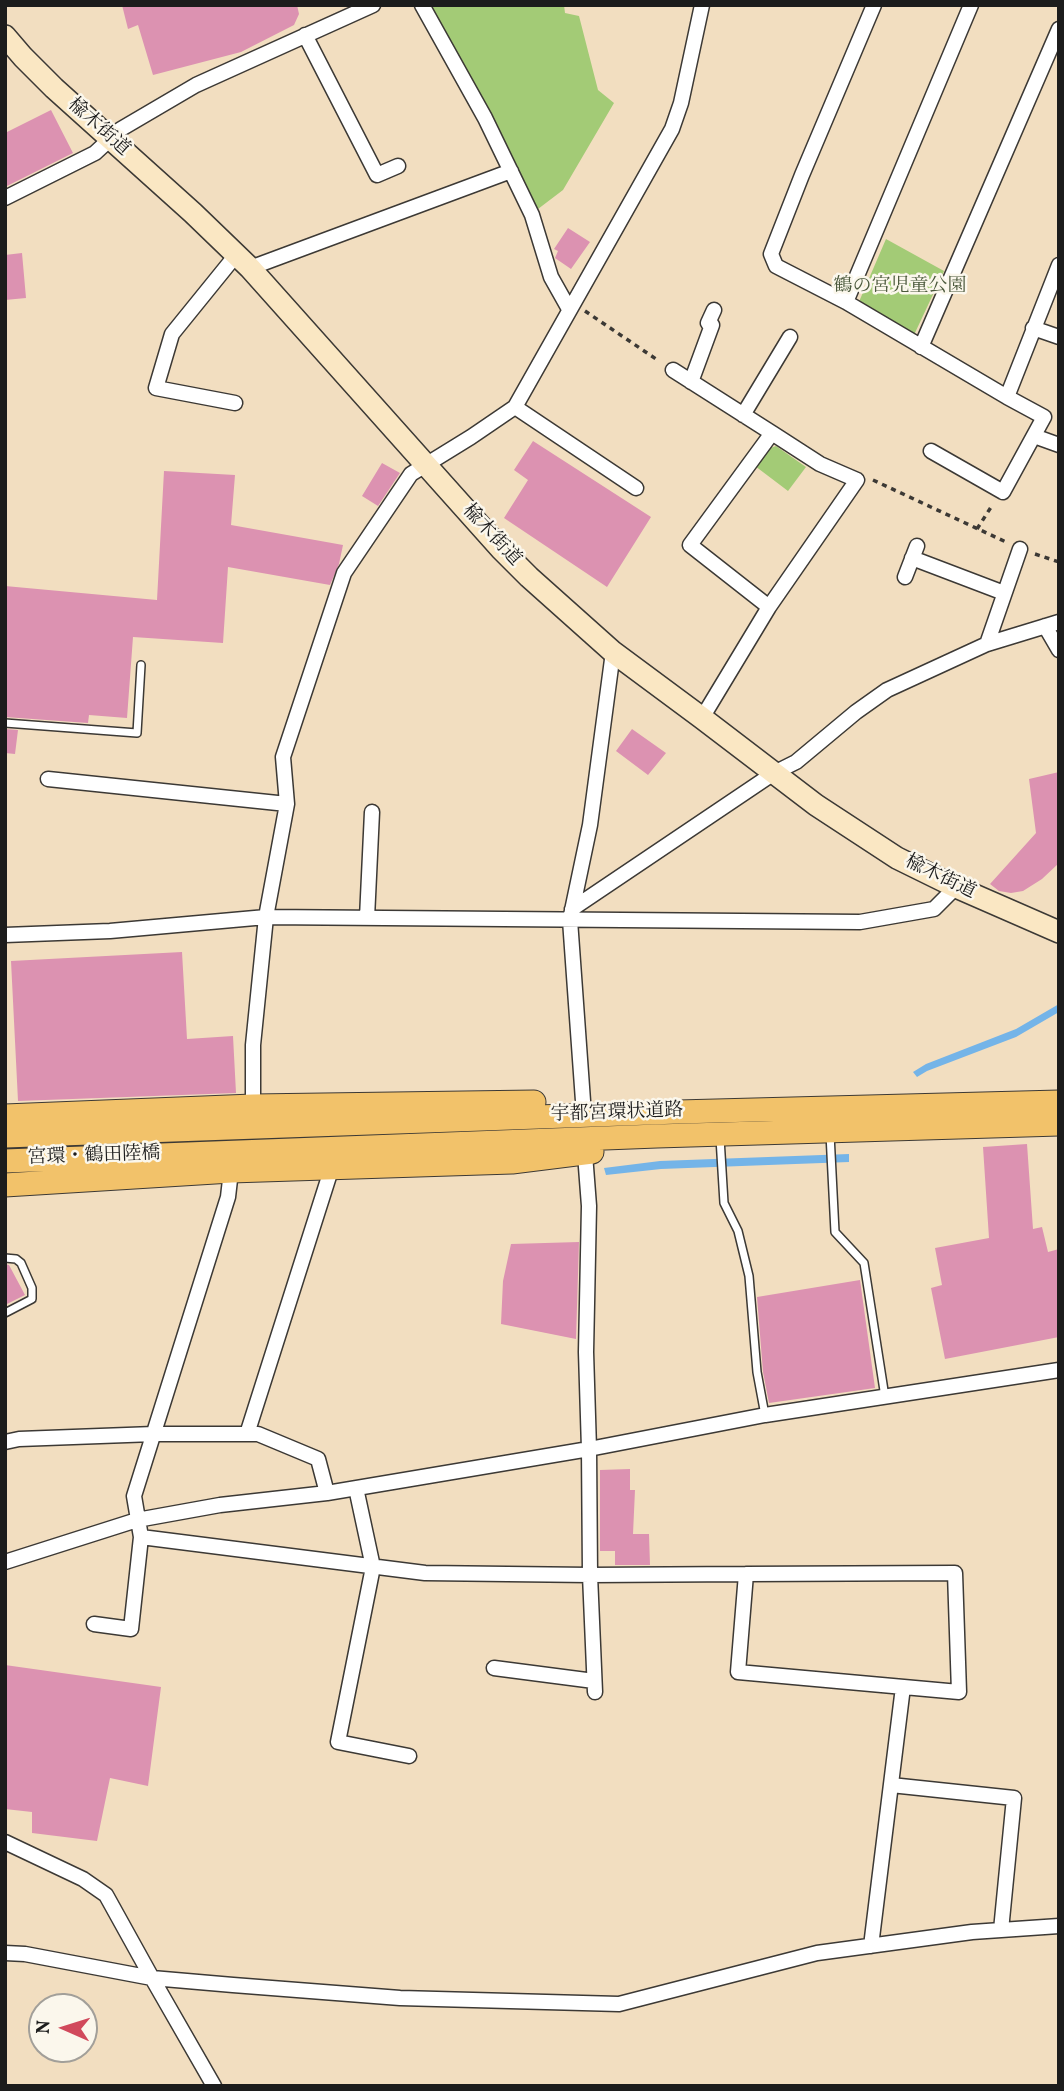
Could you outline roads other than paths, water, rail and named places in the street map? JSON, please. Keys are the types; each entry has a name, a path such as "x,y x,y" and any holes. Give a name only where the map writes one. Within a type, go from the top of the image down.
{"main road":[{"path":"5,1116 253,1106 583,1101 678,1112"},
{"name":"宇都宮環状道路","path":"176,1130 1059,1102"},
{"name":"宇都宮環状道路","path":"183,1154 657,1136 720,1143 830,1141 1059,1124"},
{"name":"宮環・鶴田陸橋","path":"5,1136 176,1130"},
{"path":"5,1185 231,1171 512,1162 585,1154 657,1136"},
{"name":"宮環・鶴田陸橋","path":"5,1161 183,1154"}],"street":[{"path":"5,198 95,153 121,129 186,90 373,5"},
{"path":"422,5 455,62 511,171 532,215 551,277 571,306"},
{"path":"253,1106 253,1045 266,917 287,804 283,757 344,573 411,474 515,407 672,129 681,103 702,5"},
{"path":"874,5 771,254 776,266 846,302 1044,417 1003,492 931,451"},
{"path":"846,302 971,5"},
{"path":"921,346 1059,29"},
{"path":"305,35 377,175 398,166"},
{"name":"楡木街道","path":"5,36 54,88 243,262 529,577 613,652 816,805 897,858 1059,932"},
{"path":"235,403 156,388 172,334 243,262 511,171"},
{"path":"1007,397 1059,265"},
{"path":"691,382 712,325 708,323 714,310"},
{"path":"1033,328 1059,337"},
{"path":"743,415 790,337"},
{"path":"673,370 820,464 857,480 769,607 702,718"},
{"path":"515,407 636,488"},
{"path":"769,607 690,545 772,433"},
{"path":"1034,436 1059,445"},
{"path":"987,643 1020,549"},
{"path":"905,577 914,552 1004,593"},
{"path":"571,914 774,773 796,762 887,690 987,643 1052,624 1059,650"},
{"path":"583,1101 571,914 590,825 613,652"},
{"path":"48,779 287,804"},
{"path":"367,918 372,811"},
{"path":"5,935 110,931 266,917 571,914 860,922 934,909 956,887"},
{"path":"494,1668 594,1687 586,1352 589,1206 585,1154"},
{"path":"247,1434 332,1167"},
{"path":"94,1624 131,1629 141,1537 134,1496 228,1197 231,1171"},
{"path":"5,1562 137,1520 220,1504 327,1493 589,1449 765,1415 1059,1370"},
{"path":"5,1442 19,1439 154,1434 258,1434 318,1459 327,1493"},
{"path":"356,1488 373,1567 338,1742 409,1756"},
{"path":"141,1537 425,1573 955,1573 959,1692 738,1672 746,1574"},
{"path":"871,1946 903,1687"},
{"path":"891,1785 1014,1798 1001,1930"},
{"path":"5,1842 83,1879 106,1895 214,2086"},
{"path":"5,1953 25,1954 152,1978 400,1998 619,2004 817,1953 1001,1930 1059,1926"}],"lane":[{"path":"5,723 137,733 141,664"},
{"path":"830,1141 835,1232 864,1263 885,1396"},
{"path":"720,1143 724,1203 738,1231 749,1276 757,1373 765,1415"},
{"path":"5,1258 16,1259 21,1263 32,1288 32,1299 5,1313"}],"water":[{"path":"1059,1004 1059,1012 1016,1037 917,1077 913,1072 926,1064 1016,1029"},
{"path":"849,1154 849,1162 661,1169 606,1175 604,1168 660,1161"}],"park label":[{"name":"鶴の宮児童公園","path":"900,288"}]}
